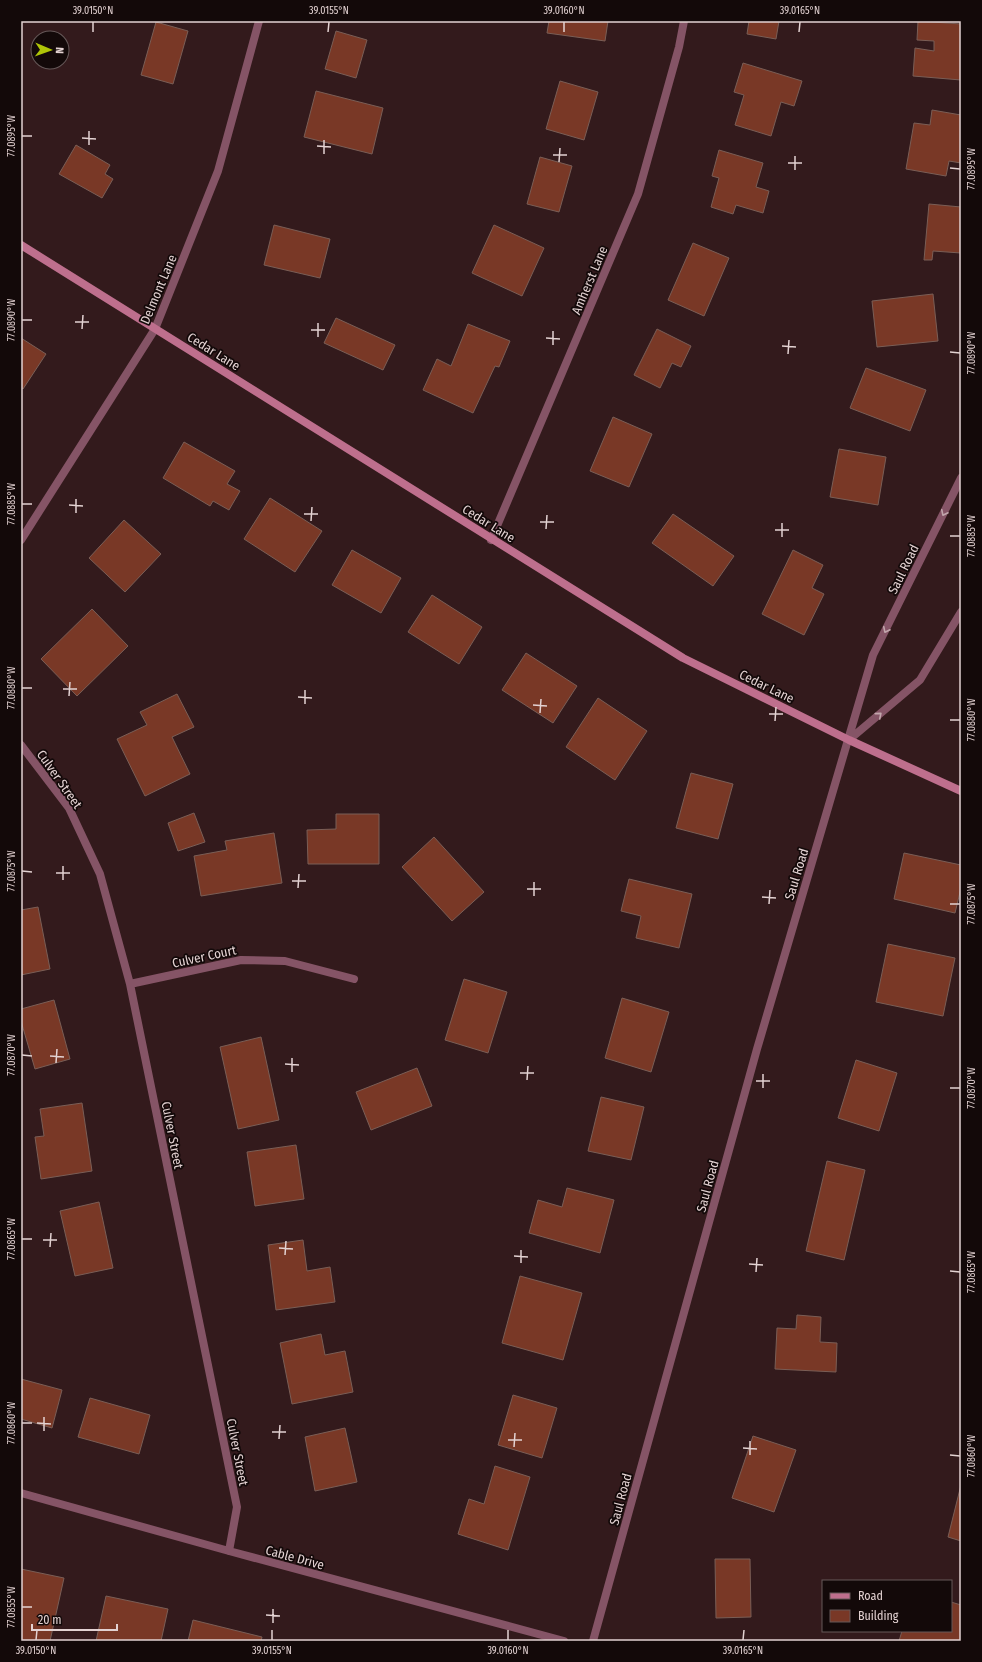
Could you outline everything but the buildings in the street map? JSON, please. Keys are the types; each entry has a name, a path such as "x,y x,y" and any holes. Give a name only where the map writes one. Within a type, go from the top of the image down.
{"street":[{"name":"Delmont Lane","path":"21,540 155,328 218,171 259,21"},
{"name":"Amherst Lane","path":"491,540 638,194 679,47 684,21"},
{"name":"Cedar Lane","path":"21,244 491,540 683,658 849,740 961,791"},
{"name":"Saul Road","path":"593,1641 792,926 849,740 873,655 961,478"},
{"path":"849,740 920,680 961,612"},
{"name":"Culver Street","path":"21,745 69,808 100,874 130,984 237,1507 229,1552"},
{"name":"Culver Court","path":"130,984 241,960 285,961 354,979"},
{"name":"Cable Drive","path":"21,1493 229,1552 564,1641"}]}
